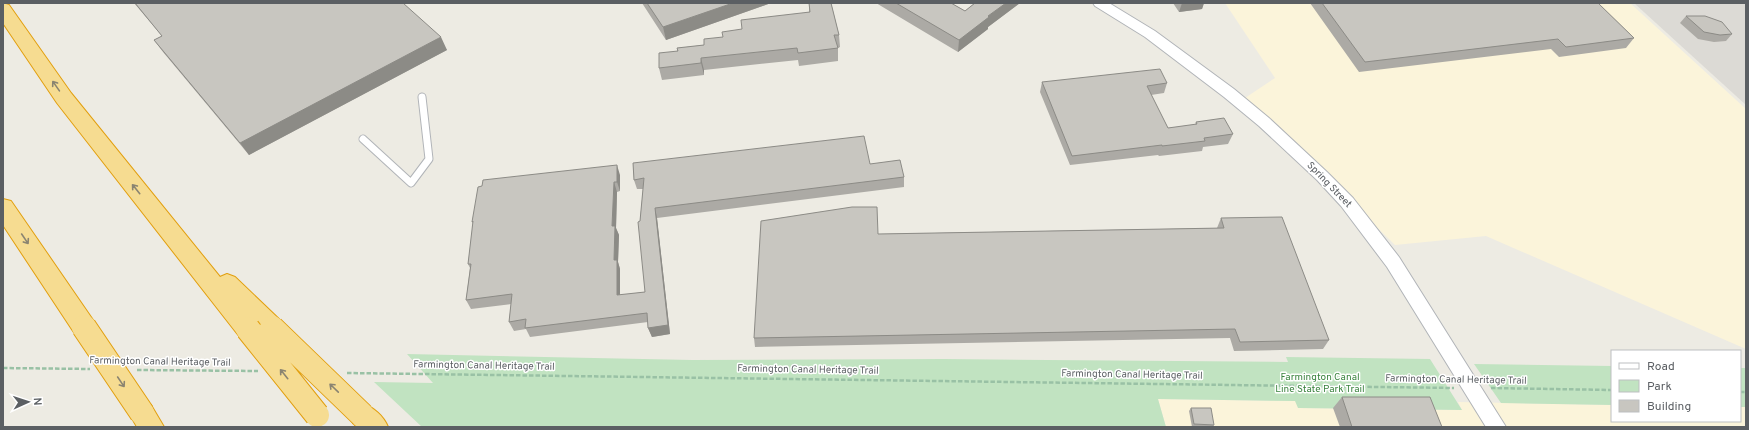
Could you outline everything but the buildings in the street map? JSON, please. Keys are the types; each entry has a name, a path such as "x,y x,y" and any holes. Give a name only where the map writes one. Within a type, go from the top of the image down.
{"highway":[{"path":"3,9 64,98 322,421"},
{"path":"3,207 146,420"},
{"path":"153,210 272,328 369,421"}],"street":[{"name":"Spring Street","path":"1100,3 1150,34 1229,93 1264,122 1322,176 1347,202 1393,262 1497,427"}],"lane":[{"path":"362,139 411,183 429,159 422,97"}],"path":[{"name":"Farmington Canal Heritage Trail","path":"3,368 96,370"},
{"name":"Farmington Canal Heritage Trail","path":"136,370 263,372"},
{"name":"Farmington Canal Heritage Trail","path":"343,372 1611,390"}],"shaded area":[{"path":"1225,3 1630,3 1746,109 1746,349 1486,236 1395,245 1245,98 1275,78"},
{"path":"1634,3 1746,3 1746,105"},
{"path":"1158,399 1296,401 1299,408 1462,410 1458,402 1611,405 1611,422 1741,422 1741,407 1746,407 1746,427 1166,427"}],"green space":[{"name":"Farmington Canal Line State Park Trail","path":"407,354 692,360 944,359 1288,362 1286,357 1430,359 1462,410 1298,408 1295,401 1158,399 1166,427 422,427 374,382 433,383"},
{"path":"1474,364 1611,366 1611,405 1501,403"},
{"path":"1741,368 1746,368 1746,407 1741,407"}]}
